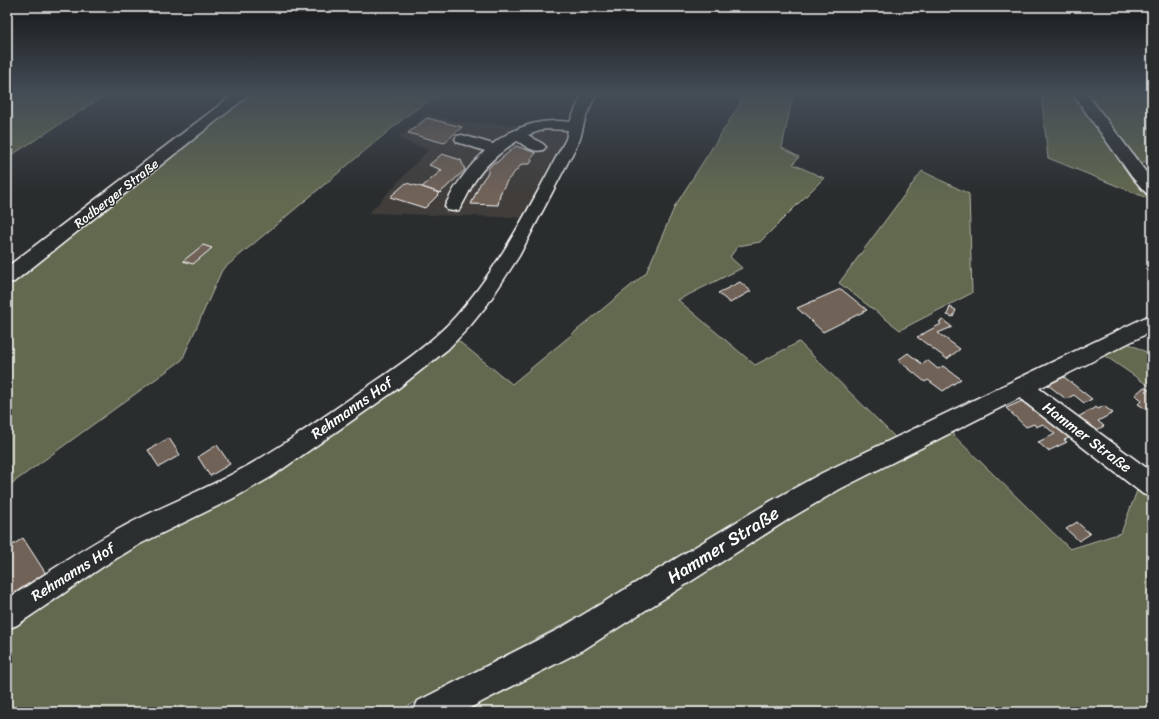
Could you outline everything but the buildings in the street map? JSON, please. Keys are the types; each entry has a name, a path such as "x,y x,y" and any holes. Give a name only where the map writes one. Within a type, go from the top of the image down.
{"main road":[{"name":"Hammer Straße","path":"429,712 572,639 780,510 831,481 1152,322"}],"street":[{"name":"Rodberger Straße","path":"7,277 200,128"},
{"path":"453,206 458,194 472,172 495,149 518,135 536,128"},
{"name":"Rehmanns Hof","path":"7,614 105,551 149,526 220,493 274,462 419,361 462,322 499,274 532,218 573,139 576,128"},
{"path":"1104,128 1138,174 1152,190"},
{"path":"518,135 538,147"},
{"path":"462,139 495,149"},
{"name":"Hammer Straße","path":"1021,387 1152,486"}],"shaded area":[{"path":"411,128 574,128 528,218 369,213 428,150 398,138"}],"green space":[{"path":"7,128 55,128 7,158"},
{"path":"205,128 393,128 222,270 182,360 7,487 7,281"},
{"path":"725,128 786,128 782,148 799,157 793,164 824,178 760,242 738,246 730,257 742,268 678,300 755,365 799,342 897,439 948,430 1070,549 1121,533 1141,480 1152,490 1152,712 437,712 702,575 684,561 397,712 7,712 7,622 155,528 268,470 446,331 512,384 646,273 675,206"},
{"path":"1045,128 1152,128 1152,162 1125,162 1152,196 1152,200 1048,158"},
{"path":"922,171 969,194 972,293 900,330 839,283"},
{"path":"1126,342 1152,355 1152,388 1101,353"}]}
